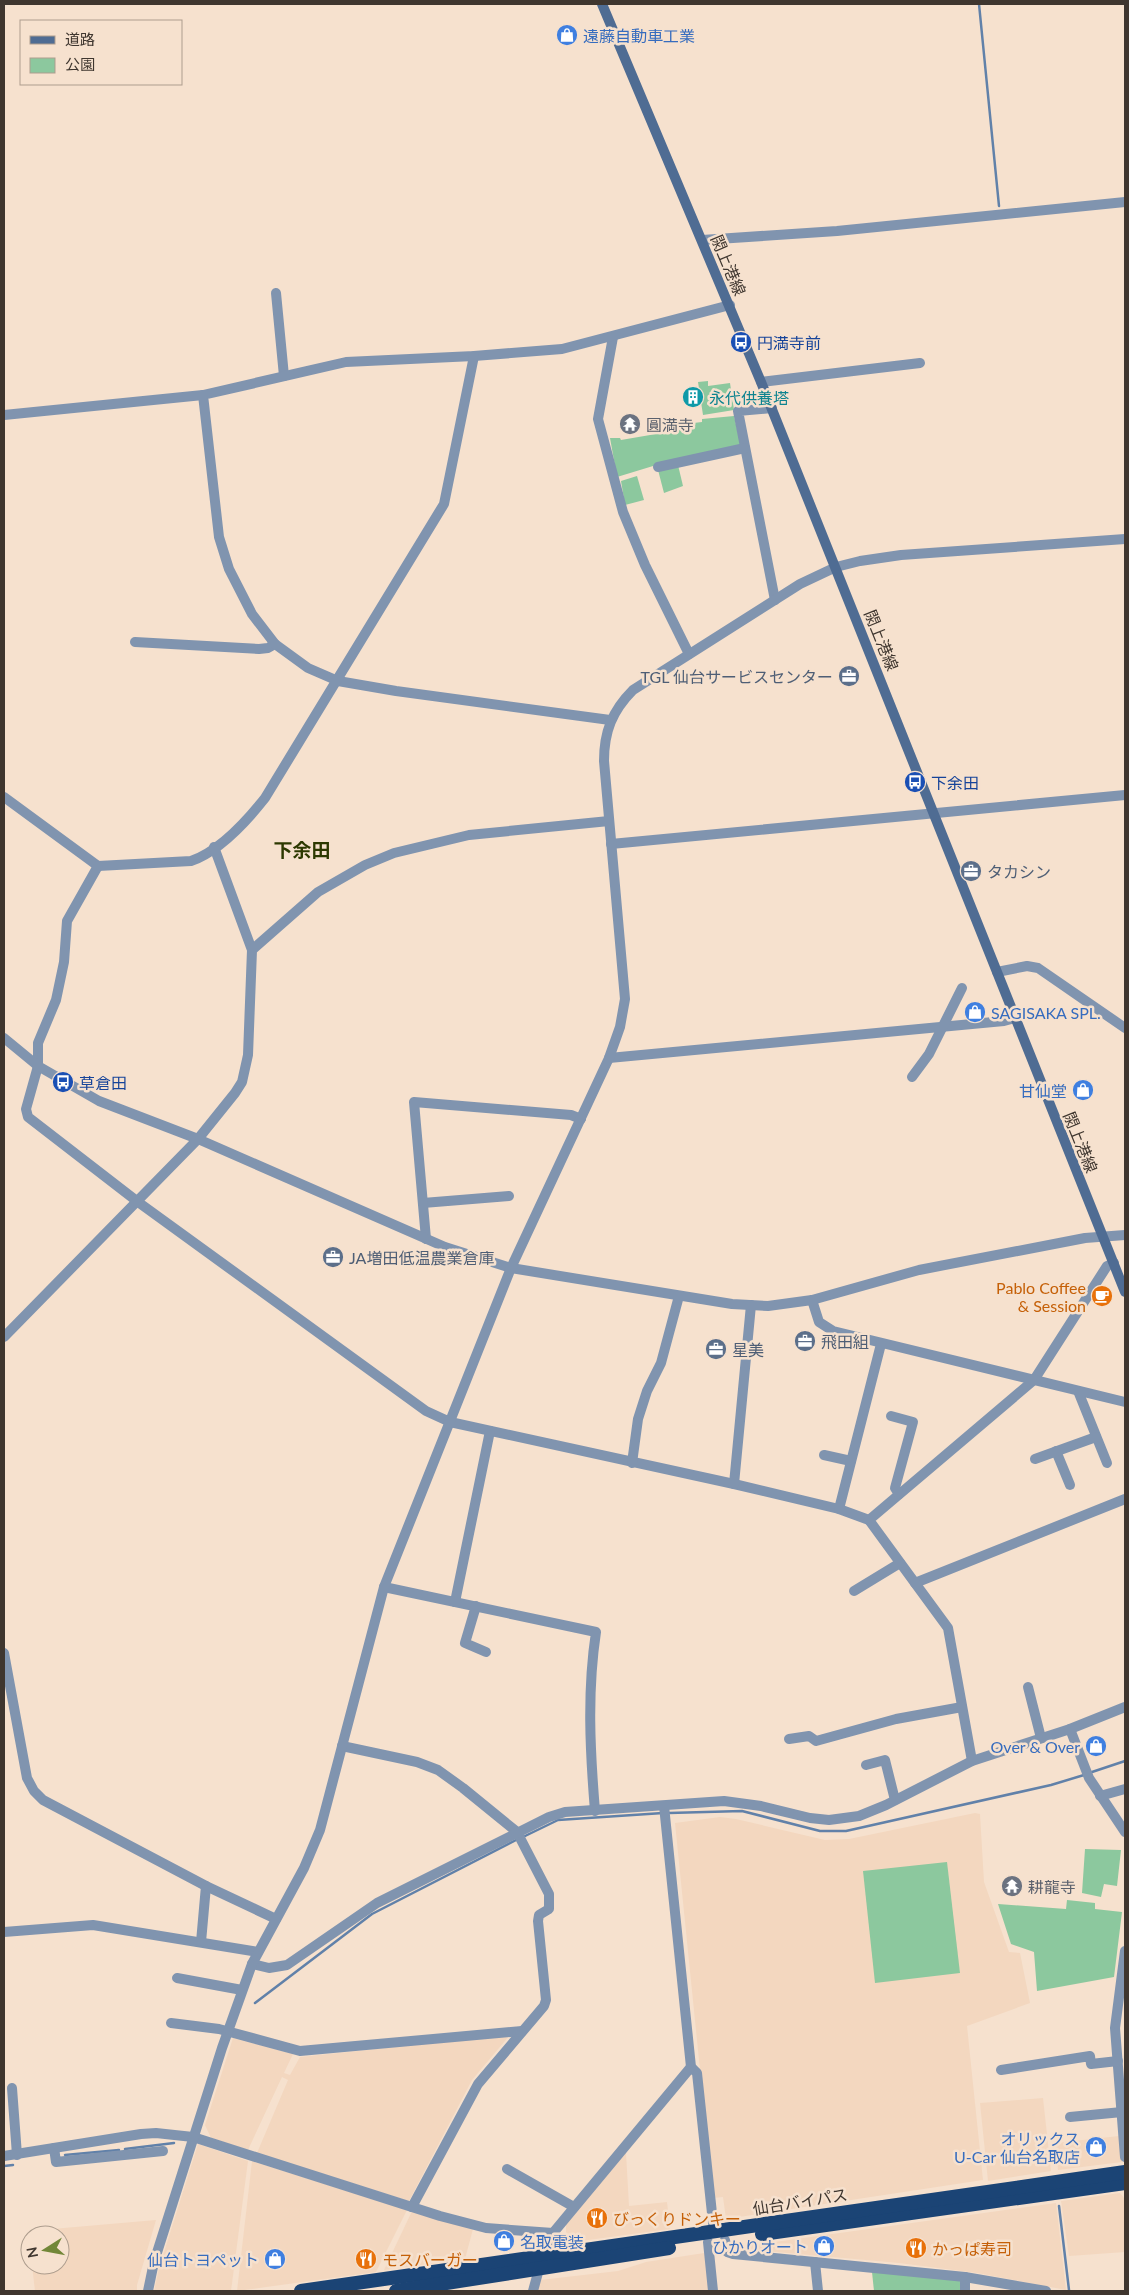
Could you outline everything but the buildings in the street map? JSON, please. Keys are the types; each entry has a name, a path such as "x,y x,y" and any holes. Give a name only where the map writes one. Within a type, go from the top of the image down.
{"highway":[{"name":"仙台バイパス","path":"301,2291 428,2284 539,2269 715,2238 1125,2172"},
{"name":"仙台バイパス","path":"396,2291 546,2257 715,2238 1125,2183"}],"main road":[{"name":"閖上港線","path":"602,4 772,408 1125,1292"}],"street":[{"path":"702,240 837,231 1125,202"},
{"path":"276,293 284,376"},
{"path":"4,415 203,395 346,362 474,356 562,349 730,305"},
{"path":"613,337 598,418 623,512 645,566 689,654"},
{"path":"4,797 98,866 191,861 199,858 243,826 265,798 338,681 444,504 474,356"},
{"path":"761,382 920,363"},
{"path":"203,395 219,537 229,569 252,614 273,645 308,668 338,681 396,691 610,720"},
{"path":"772,408 738,411 775,600"},
{"path":"658,466 746,448"},
{"path":"148,2291 154,2262 193,2137 242,1990 258,1952 314,1847 384,1588 511,1268 609,1058 620,1028 625,999 604,750 610,720 620,703 633,690 800,584 836,567 860,561 901,555 1125,539"},
{"path":"135,642 259,649 268,648 273,645"},
{"path":"611,844 1125,795"},
{"path":"252,950 318,892 365,865 394,853 469,835 609,821"},
{"path":"4,1337 198,1139 235,1093 247,1067 252,950 214,847"},
{"path":"98,866 67,921 64,962 56,1000 38,1043 38,1066 26,1109 28,1117 138,1202 426,1411 450,1422 734,1484 839,1509 869,1520 948,1628 972,1761"},
{"path":"997,972 1027,966 1038,968 1125,1028"},
{"path":"912,1076 929,1054 962,988"},
{"path":"609,1058 944,1025 1004,1021 1015,1018"},
{"path":"4,1038 38,1066 99,1101 198,1139 426,1239 471,1256 511,1268 732,1304 768,1306 812,1300 919,1270 1085,1238 1125,1235"},
{"path":"426,1239 414,1102 571,1115 581,1119"},
{"path":"423,1203 509,1196"},
{"path":"869,1520 1034,1380 1107,1266 1114,1263"},
{"path":"632,1463 638,1418 648,1390 661,1363 679,1296"},
{"path":"812,1300 816,1316 823,1326 833,1331 1125,1402"},
{"path":"734,1484 751,1305"},
{"path":"839,1509 881,1344"},
{"path":"1078,1391 1107,1464"},
{"path":"891,1416 913,1422 895,1488 900,1494"},
{"path":"455,1602 490,1430"},
{"path":"1035,1459 1096,1436"},
{"path":"1056,1451 1070,1485"},
{"path":"824,1455 851,1462"},
{"path":"915,1583 1125,1499"},
{"path":"854,1591 900,1563"},
{"path":"384,1588 596,1632 591,1666 589,1721 595,1811"},
{"path":"476,1606 465,1642 486,1652"},
{"path":"4,1652 24,1764 34,1791 43,1800 54,1808 206,1886 276,1919"},
{"path":"1028,1687 1040,1738"},
{"path":"789,1739 809,1736 816,1741 896,1719 962,1707"},
{"path":"252,1964 269,1968 287,1965 363,1911 519,1837 557,1814 595,1811 665,1810 732,1802 810,1818 829,1820 858,1816 896,1800 972,1761 1070,1729 1125,1707"},
{"path":"1070,1729 1087,1774 1125,1832"},
{"path":"342,1746 398,1757 438,1770 519,1837 547,1888 551,1904 549,1909 539,1915 538,1920 546,2000 544,2006 478,2084 412,2207"},
{"path":"866,1765 885,1760 896,1800"},
{"path":"1100,1796 1125,1789"},
{"path":"665,1810 691,2067 697,2073 715,2238 713,2291"},
{"path":"201,1942 206,1886"},
{"path":"4,1932 93,1925 258,1952"},
{"path":"1125,1951 1115,2028 1125,2157"},
{"path":"177,1978 242,1990"},
{"path":"171,2023 219,2029 227,2033 300,2051 522,2031"},
{"path":"1001,2070 1090,2056 1091,2064 1118,2061"},
{"path":"546,2257 553,2233 691,2067"},
{"path":"12,2088 17,2155"},
{"path":"1070,2117 1122,2112"},
{"path":"4,2156 141,2134 156,2133 193,2137 412,2207 486,2228 553,2233"},
{"path":"54,2148 56,2162 163,2151"},
{"path":"507,2169 574,2207"},
{"path":"715,2238 727,2252 965,2277 1046,2291"},
{"path":"815,2262 818,2291"},
{"path":"533,2291 539,2269"},
{"path":"965,2277 965,2291"}],"shaded area":[{"path":"975,1813 980,1814 984,1882 1009,1952 1020,1953 1030,2003 967,2026 983,2180 726,2219 723,2197 713,2198 675,1823 720,1817 825,1840 849,1839"},
{"path":"510,2035 472,2080 409,2201 257,2153 288,2080 282,2077 248,2150 211,2138 205,2125 233,2038 293,2054 284,2073 290,2075 300,2057"},
{"path":"1043,2098 1051,2171 988,2181 980,2103"},
{"path":"1119,2136 1122,2162 1058,2170 1055,2143"},
{"path":"198,2144 248,2161 231,2291 154,2291 159,2268"},
{"path":"626,2153 629,2206 667,2202 670,2229 566,2243 566,2224"},
{"path":"252,2161 407,2210 376,2272 237,2291"},
{"path":"1120,2193 1124,2198 1125,2208 1125,2252 1069,2256 1061,2201"},
{"path":"1056,2203 1066,2290 977,2273 899,2263 732,2248"},
{"path":"413,2209 473,2229 465,2259 384,2270"},
{"path":"156,2220 137,2285 137,2291 35,2291 33,2275 70,2275 70,2227"},
{"path":"704,2253 707,2258 709,2291 537,2291 540,2280 618,2271 646,2262"}],"green space":[{"path":"708,381 708,386 730,383 734,410 703,415 698,382"},
{"path":"734,416 741,446 676,459 617,477 610,438 620,438 621,440 685,429 685,424 702,422 702,419"},
{"path":"678,465 683,486 664,493 658,470"},
{"path":"637,476 644,500 625,505 621,481"},
{"path":"1085,1849 1121,1850 1117,1886 1104,1884 1101,1897 1082,1893"},
{"path":"947,1862 960,1973 875,1983 863,1871"},
{"path":"1067,1900 1095,1903 1095,1909 1122,1912 1114,1977 1037,1991 1034,1952 1011,1944 998,1904 1066,1909"},
{"path":"872,2272 963,2280 963,2291 874,2291"}],"waterway":[{"path":"979,4 999,206"},
{"path":"1089,1773 1125,1761"},
{"path":"669,1813 742,1811 820,1831 846,1831 1051,1785 1084,1775"},
{"path":"523,1837 558,1820 663,1813"},
{"path":"255,2003 372,1914 518,1839"},
{"path":"125,2149 174,2143"},
{"path":"65,2155 119,2150"},
{"path":"4,2166 13,2165"},
{"path":"1059,2206 1069,2290"}],"place":[{"name":"遠藤自動車工業","path":"567,35"},
{"name":"円満寺前","path":"741,342"},
{"name":"永代供養塔","path":"693,397"},
{"name":"圓満寺","path":"630,424"},
{"name":"TGL 仙台サービスセンター","path":"849,676"},
{"name":"下余田","path":"915,782"},
{"name":"タカシン","path":"971,871"},
{"name":"SAGISAKA SPL.","path":"975,1012"},
{"name":"草倉田","path":"63,1082"},
{"name":"甘仙堂","path":"1083,1090"},
{"name":"JA増田低温農業倉庫","path":"333,1257"},
{"name":"Pablo Coffee & Session","path":"1102,1296"},
{"name":"飛田組","path":"805,1341"},
{"name":"星美","path":"716,1349"},
{"name":"Over & Over","path":"1096,1746"},
{"name":"耕龍寺","path":"1012,1886"},
{"name":"オリックス U-Car 仙台名取店","path":"1096,2147"},
{"name":"びっくりドンキー","path":"597,2218"},
{"name":"名取電装","path":"504,2241"},
{"name":"ひかりオート","path":"824,2246"},
{"name":"かっぱ寿司","path":"916,2248"},
{"name":"仙台トヨペット","path":"275,2259"},
{"name":"モスバーガー","path":"366,2259"}],"district":[{"name":"下余田","path":"302,849"}]}
